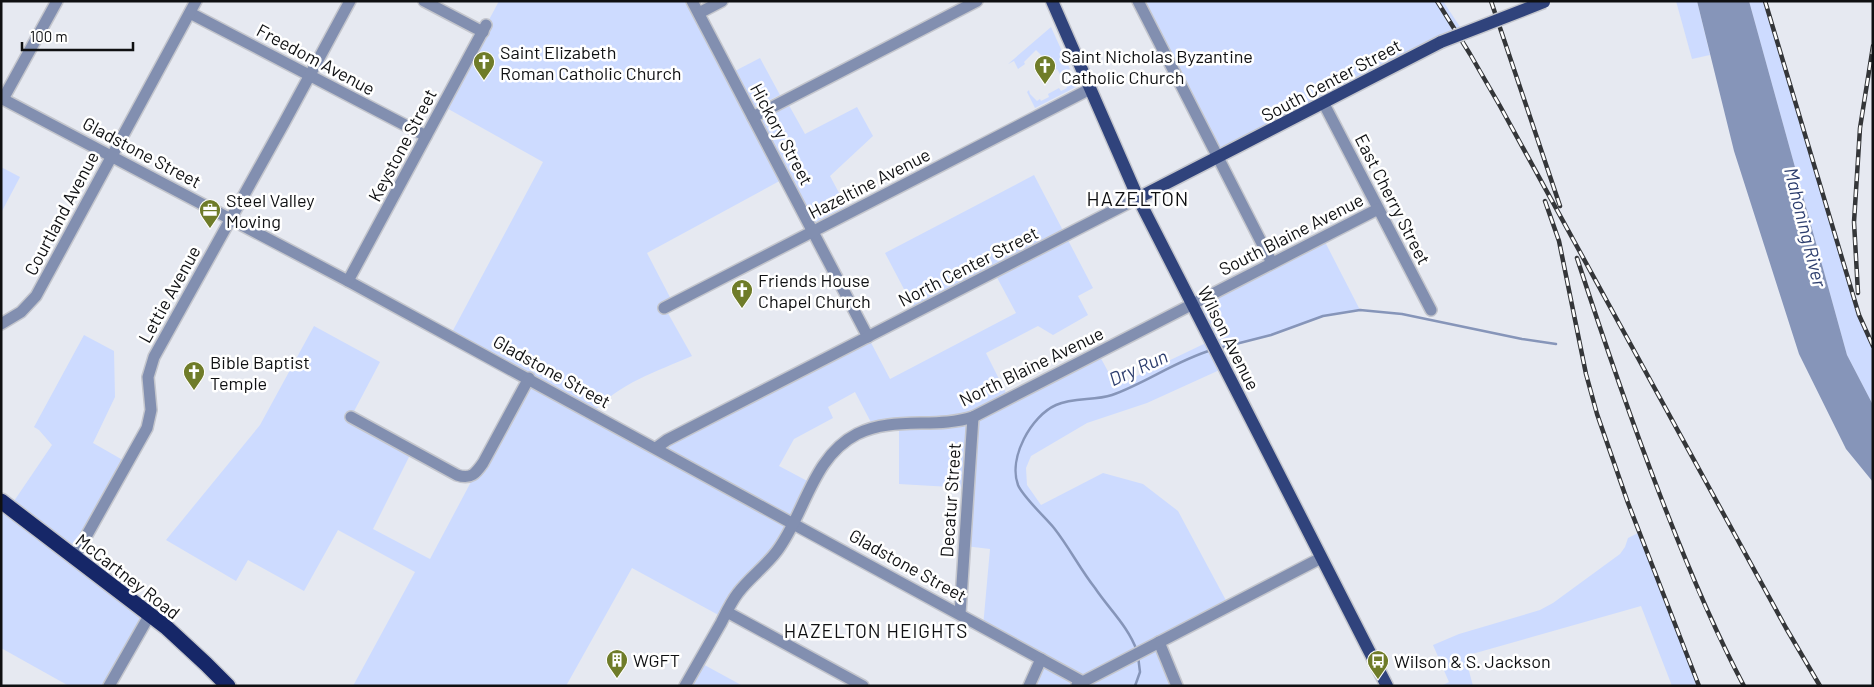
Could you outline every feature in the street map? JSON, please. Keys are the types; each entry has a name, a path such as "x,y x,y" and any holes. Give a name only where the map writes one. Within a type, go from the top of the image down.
{"highway":[{"name":"McCartney Road","path":"1,501 179,640 228,686"}],"main road":[{"name":"Wilson Avenue","path":"1052,1 1138,198 1387,686"},
{"name":"South Center Street","path":"1138,198 1324,104 1441,42 1544,1"}],"street":[{"path":"2,99 57,1"},
{"name":"Courtland Avenue","path":"1,324 21,312 36,296 196,1"},
{"name":"Lettie Avenue","path":"74,558 147,428 152,410 148,377 154,357 232,219 350,1"},
{"name":"Keystone Street","path":"348,281 484,29 424,1"},
{"name":"Hickory Street","path":"692,1 868,337"},
{"path":"699,13 722,1"},
{"path":"753,117 978,1"},
{"path":"1138,1 1272,264"},
{"name":"Freedom Avenue","path":"190,13 426,136"},
{"name":"Hazeltine Avenue","path":"664,308 1090,89"},
{"name":"Gladstone Street","path":"2,99 232,219 529,378 1042,659 1079,684 1321,558"},
{"name":"East Cherry Street","path":"1324,104 1431,310"},
{"name":"North Center Street","path":"656,448 667,440 1138,198"},
{"name":"South Blaine Avenue","path":"1192,305 1378,209"},
{"name":"North Blaine Avenue","path":"685,686 739,592 777,551 823,465 836,449 856,434 874,428 889,425 953,423 973,417 1192,305"},
{"path":"351,418 458,476 467,478 475,474 483,463 529,378"},
{"name":"Decatur Street","path":"960,614 973,417"},
{"path":"727,612 863,686"},
{"path":"109,686 149,616"},
{"path":"1159,642 1177,686"},
{"path":"1029,686 1042,659"}],"shaded area":[{"path":"499,1 692,1 753,117 786,100 805,134 857,107 873,136 830,176 846,206 812,224 785,178 647,253 673,303 665,308 692,356 626,386 593,413 655,448 868,337 890,379 1016,313 994,272 916,312 885,253 1034,175 1093,288 1078,296 1088,315 1053,335 1038,326 986,353 1009,399 1098,353 1116,386 1210,341 1192,305 1323,238 1360,310 1323,316 1271,335 1215,349 1224,368 1147,403 1087,423 1031,456 1026,468 1027,485 1041,505 1103,473 1143,484 1178,511 1229,606 1159,642 1177,686 1029,686 1041,659 983,627 990,549 965,546 968,488 899,484 899,425 874,428 855,392 828,407 833,418 794,439 779,466 813,484 783,541 724,618 632,568 566,686 353,686 415,572 338,530 304,591 248,560 236,581 166,540 260,425 314,326 380,362 351,417 412,451 373,529 430,559 472,480 470,477 529,378 450,336 543,162 443,106"},
{"path":"1138,1 1443,1 1464,33 1218,158"},
{"path":"1676,1 1697,1 1710,55 1692,59"},
{"path":"1749,1 1765,1 1859,315 1873,346 1873,405 1847,355"},
{"path":"1051,27 1070,69 1060,74 1057,69 1050,74 1044,63 1046,60 1036,50 1024,62 1025,64 1018,69 1014,61 1008,64"},
{"path":"760,58 780,95 752,109 733,72"},
{"path":"1075,79 1078,86 1035,108 1027,92 1029,90 1030,94 1037,101 1040,99 1041,101 1049,97 1048,94 1059,88 1061,91 1067,88 1065,83"},
{"path":"1,167 20,177 1,213"},
{"path":"84,335 114,351 115,397 93,443 128,463 74,557 149,616 109,686 69,686 1,648 1,501 10,507 52,445 34,427"},
{"path":"1640,532 1699,686 1672,686 1641,606 1465,656 1473,686 1441,686 1449,682 1433,645 1459,634 1540,610 1553,603 1620,554 1628,538"},
{"path":"699,662 743,686 685,686"}],"water":[{"name":"Mahoning River","path":"1697,1 1749,1 1847,355 1873,405 1873,482 1846,449 1799,354 1734,151"}],"waterway":[{"name":"Dry Run","path":"1220,348 1271,335 1323,316 1360,310 1402,314 1522,339 1556,344"},
{"name":"Dry Run","path":"1137,651 1123,626 1059,535 1021,490 1018,485 1016,463 1019,451 1030,428 1047,410 1070,401 1112,395 1199,354 1212,350"},
{"name":"Dry Run","path":"1135,686 1140,672 1138,656"}],"railway":[{"path":"1437,1 1500,106 1786,628 1820,686"},
{"path":"1491,1 1560,206"},
{"path":"1765,1 1859,315 1873,346"},
{"path":"1858,293 1854,222 1860,128 1873,46"},
{"path":"1545,201 1559,241 1586,374 1597,414 1628,503 1699,686"},
{"path":"1577,258 1627,407 1669,519 1710,615 1744,686"}],"place":[{"name":"Saint Elizabeth Roman Catholic Church","path":"484,81"},
{"name":"Saint Nicholas Byzantine Catholic Church","path":"1045,85"},
{"name":"Steel Valley Moving","path":"210,229"},
{"name":"Friends House Chapel Church","path":"742,309"},
{"name":"Bible Baptist Temple","path":"194,391"},
{"name":"WGFT","path":"617,679"},
{"name":"Wilson & S. Jackson","path":"1378,680"}],"district":[{"name":"HAZELTON","path":"1138,198"},
{"name":"HAZELTON HEIGHTS","path":"876,630"}]}
